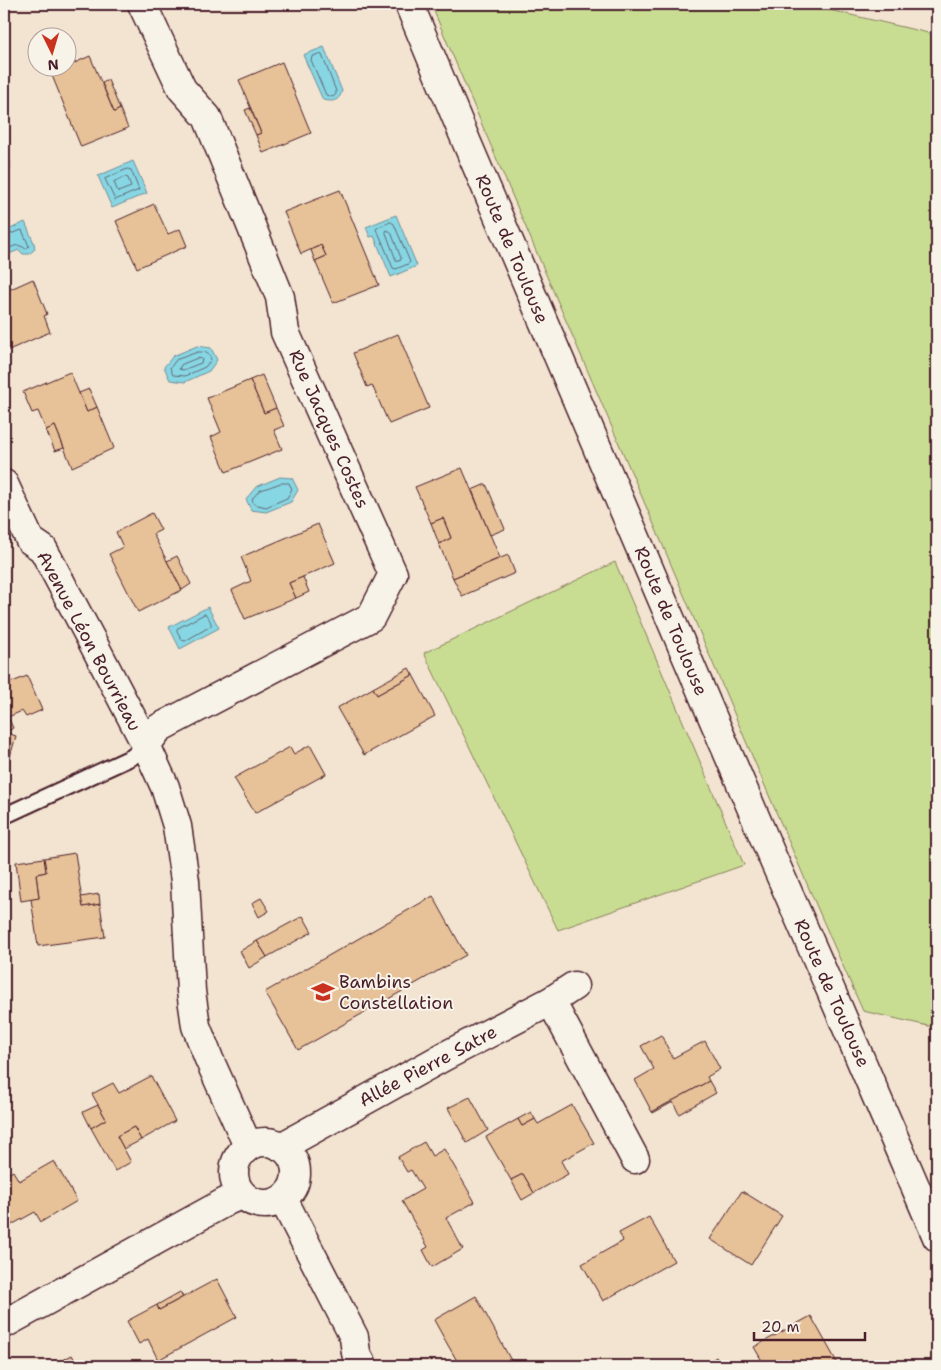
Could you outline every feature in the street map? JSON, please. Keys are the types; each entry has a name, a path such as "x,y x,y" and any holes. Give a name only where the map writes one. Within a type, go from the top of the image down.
{"street":[{"name":"Rue Jacques Costes","path":"142,4 182,89 207,117 280,297 285,332 393,574 371,616 159,728 146,745"},
{"name":"Route de Toulouse","path":"409,4 771,854 937,1237"},
{"name":"Avenue Léon Bourrieau","path":"4,484 30,540 43,549 146,745 165,787 177,826 185,881 191,991 196,1026 212,1067 248,1146"},
{"name":"Allée Pierre Satre","path":"282,1147 550,1001 574,986"},
{"path":"550,1001 635,1159"},
{"path":"266,1142 272,1142 282,1147 293,1159 296,1171 291,1190 283,1199 272,1203 255,1203 242,1195 236,1185 234,1175 239,1155 248,1146 266,1142"},
{"path":"4,1324 229,1200 242,1195"},
{"path":"283,1199 354,1338 356,1353 363,1366"}],"lane":[{"name":"Avenue Léon Bourrieau","path":"4,816 132,756 146,745"}],"green space":[{"path":"431,4 822,4 825,9 937,35 937,1028 863,1011"},
{"path":"615,562 744,865 558,930 424,653"}],"water":[{"path":"324,47 342,91 337,99 332,101 323,100 303,55"},
{"path":"133,161 147,193 112,208 98,176"},
{"path":"396,215 417,266 391,277 374,236 370,237 366,227"},
{"path":"25,222 35,249 29,254 23,254 19,250 4,256 4,232"},
{"path":"197,346 211,348 217,360 209,371 185,382 170,380 164,367 173,356"},
{"path":"280,477 292,478 298,490 291,502 266,512 251,510 246,499 256,487"},
{"path":"208,607 219,628 180,649 169,627"}],"building":[{"path":"90,56 114,112 120,109 128,128 81,147 53,78 78,78 78,61"},
{"path":"282,62 311,133 263,153 256,135 261,133 239,80"},
{"path":"108,80 120,109 114,112 102,83"},
{"path":"250,108 261,133 256,135 245,110"},
{"path":"4,120 8,120 10,169 4,170"},
{"path":"340,190 379,285 333,303 315,261 326,256 321,245 301,254 284,212"},
{"path":"154,204 168,234 180,229 187,246 137,268 116,221"},
{"path":"321,245 326,256 315,261 311,250"},
{"path":"33,279 47,314 44,316 50,332 4,352 4,292"},
{"path":"398,334 429,408 389,424 372,385 367,387 353,353"},
{"path":"70,372 87,412 97,407 114,448 72,467 55,426 46,430 38,411 32,413 23,392"},
{"path":"262,375 276,408 264,413 250,380"},
{"path":"250,380 264,413 276,408 284,426 274,430 282,449 226,472 211,437 221,432 207,398"},
{"path":"89,389 97,407 87,412 79,393"},
{"path":"55,426 64,448 55,451 46,430"},
{"path":"462,468 500,558 453,578 439,544 451,538 443,518 431,523 415,487"},
{"path":"486,484 505,529 490,535 472,490"},
{"path":"152,513 161,530 153,534 182,590 138,612 109,554 123,547 116,532"},
{"path":"443,518 451,538 439,544 431,523"},
{"path":"318,524 335,563 289,583 296,598 245,619 232,590 251,581 241,557"},
{"path":"508,555 515,573 462,596 453,578"},
{"path":"177,556 191,584 182,590 167,561"},
{"path":"303,577 309,592 296,598 289,583"},
{"path":"409,668 413,675 377,695 373,688"},
{"path":"413,675 435,716 364,755 337,708 373,688 377,695"},
{"path":"27,676 42,710 26,717 22,711 8,717 13,728 8,731 16,736 5,774 4,681 10,683"},
{"path":"310,745 326,774 255,813 234,778 290,747 294,754"},
{"path":"75,853 83,907 100,904 105,937 38,946 31,899 39,898 36,874 46,872 44,858"},
{"path":"44,858 46,872 36,874 39,898 21,901 16,862"},
{"path":"99,894 100,904 83,907 81,897"},
{"path":"433,896 466,955 298,1050 265,992"},
{"path":"261,898 269,911 259,917 252,903"},
{"path":"303,916 312,932 267,957 257,941"},
{"path":"257,941 267,957 249,968 240,951"},
{"path":"661,1035 673,1058 705,1041 720,1069 707,1077 709,1081 652,1112 635,1080 654,1069 641,1046"},
{"path":"151,1076 175,1121 141,1140 134,1127 117,1136 131,1162 115,1171 91,1128 106,1119 92,1094 113,1083 119,1093"},
{"path":"709,1081 716,1093 679,1114 673,1102 652,1112"},
{"path":"470,1097 488,1130 467,1143 448,1108"},
{"path":"98,1105 106,1119 91,1128 83,1112"},
{"path":"572,1105 594,1143 561,1161 568,1174 534,1193 523,1174 511,1180 486,1137 518,1119 522,1126 535,1119 538,1124"},
{"path":"531,1112 535,1119 522,1126 518,1119"},
{"path":"134,1127 141,1140 124,1149 117,1136"},
{"path":"424,1142 432,1156 444,1149 475,1202 446,1218 463,1249 432,1267 423,1250 428,1247 402,1201 423,1189 411,1170 407,1172 398,1157"},
{"path":"54,1161 77,1201 41,1222 35,1212 4,1229 4,1176 13,1171 19,1181"},
{"path":"523,1174 534,1193 522,1200 511,1180"},
{"path":"742,1191 782,1216 751,1265 710,1239"},
{"path":"649,1217 674,1261 603,1301 582,1264 623,1241 619,1233"},
{"path":"217,1279 237,1317 158,1360 148,1339 139,1344 127,1321 157,1305 159,1310"},
{"path":"180,1292 183,1297 159,1310 157,1305"},
{"path":"476,1296 514,1366 460,1366 434,1320"},
{"path":"811,1316 839,1366 765,1366 754,1347"},
{"path":"72,1355 78,1366 51,1366"},
{"path":"716,1357 723,1366 703,1366"}],"place":[{"name":"Bambins Constellation","path":"323,992"}]}
